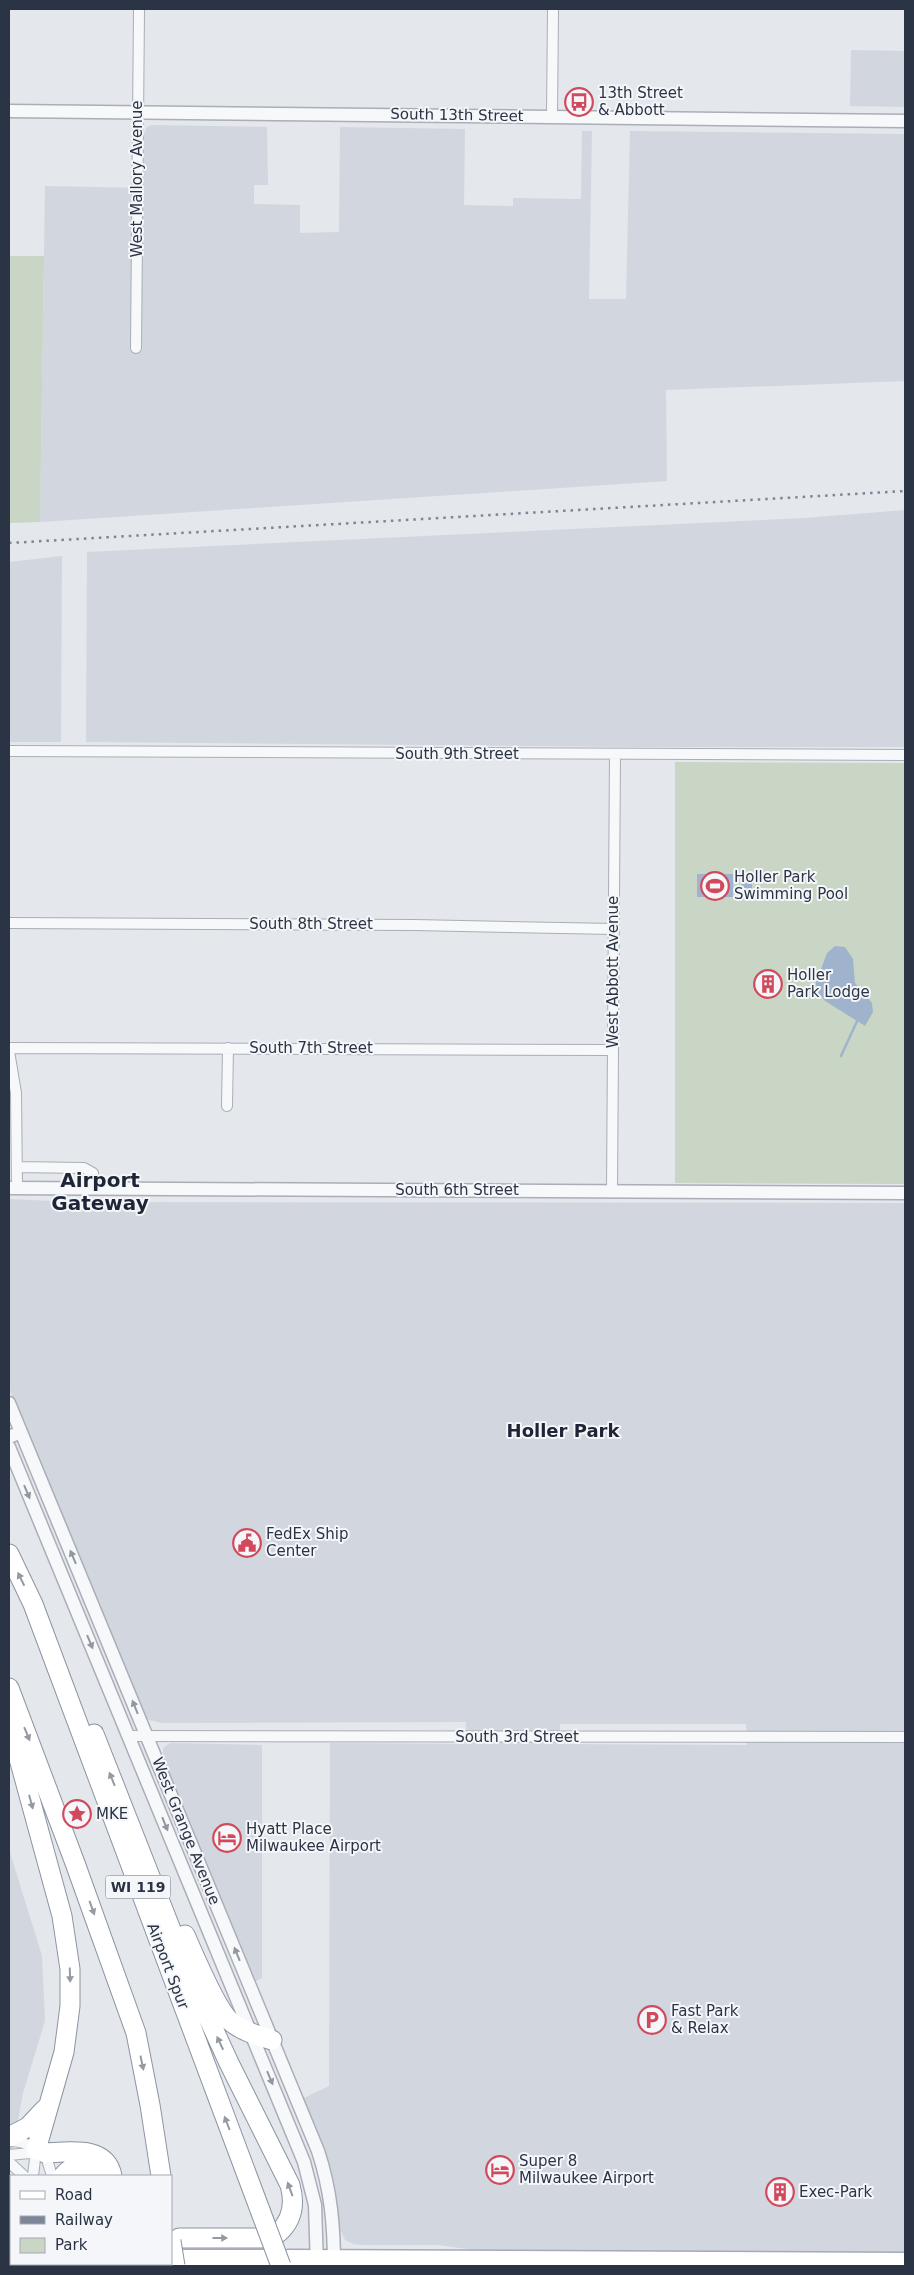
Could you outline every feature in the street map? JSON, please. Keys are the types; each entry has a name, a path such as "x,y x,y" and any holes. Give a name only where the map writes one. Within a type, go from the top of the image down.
{"highway":[{"name":"Airport Spur","path":"9,1554 33,1604 280,2261"},
{"path":"33,1604 79,1695 190,1978 228,2062 290,2186 293,2196 293,2208 289,2219 270,2235 175,2239 178,2262"},
{"name":"WI 119","path":"9,1688 75,1862 133,2024 149,2096 161,2175"},
{"path":"9,1722 58,1902 68,1947 70,1980 68,2026 60,2070 49,2104 40,2151 78,2152 100,2156 107,2163 112,2175"},
{"path":"134,1834 151,1863 220,2007 230,2021 251,2033 272,2040"},
{"path":"9,2136 28,2127 49,2104"},
{"path":"64,2175 67,2171 77,2166 87,2165 98,2169 104,2175"}],"main road":[{"path":"178,2262 680,2263 905,2261"}],"street":[{"name":"West Mallory Avenue","path":"136,348 139,9"},
{"path":"552,117 553,9"},
{"name":"South 13th Street","path":"9,111 905,121"},
{"name":"South 9th Street","path":"9,751 905,755"},
{"name":"West Abbott Avenue","path":"612,1191 615,754"},
{"name":"South 8th Street","path":"9,923 414,925 614,929"},
{"path":"227,1106 228,1048"},
{"path":"9,1049 16,1093 17,1167 13,1188"},
{"name":"South 7th Street","path":"9,1049 612,1050"},
{"path":"17,1167 84,1168 93,1173 94,1188"},
{"name":"South 6th Street","path":"13,1188 905,1193"},
{"name":"West Grange Avenue","path":"9,1403 15,1434 120,1671 315,2144 326,2177 333,2216 334,2262"},
{"name":"West Grange Avenue","path":"9,1447 298,2146 311,2182 315,2204 317,2262"},
{"path":"104,1677 120,1671"},
{"name":"South 3rd Street","path":"129,1736 905,1737"},
{"path":"9,2141 25,2142 40,2151 52,2175"},
{"path":"9,2155 40,2151"},
{"path":"34,2175 40,2151"},
{"path":"9,2162 23,2175"}],"shaded area":[{"path":"851,50 905,51 905,107 850,106"},
{"path":"152,125 267,127 268,185 254,185 254,204 300,205 300,233 339,232 340,127 465,129 464,205 513,206 513,198 581,199 582,131 592,131 589,299 626,299 630,131 905,134 905,381 666,390 667,481 40,522 45,186 144,188 144,134 147,127"},
{"path":"905,510 905,747 638,747 86,742 87,552 805,518"},
{"path":"62,556 61,742 9,742 9,562"},
{"path":"9,1199 74,1202 905,1203 905,2254 489,2252 438,2245 361,2245 345,2240 339,2227 332,2172 304,2098 329,2086 330,1743 466,1744 466,1722 162,1723 145,1719 9,1388","holes":["560,1724 746,1724 747,1745 560,1744"]},
{"path":"170,1743 262,1745 262,1978 256,1981 163,1757 163,1748"},
{"path":"9,1849 42,1956 45,2021 23,2093 9,2171"}],"green space":[{"path":"9,256 44,256 40,522 9,523"},
{"path":"675,762 905,763 905,1184 675,1183"}],"water":[{"name":"Holler Park Swimming Pool","path":"697,874 733,874 733,897 697,897"},
{"path":"741,875 752,875 752,897 741,897"},
{"path":"835,946 845,947 853,959 855,983 872,1003 873,1012 865,1026 825,1001 814,988 827,953"}],"waterway":[{"path":"841,1056 858,1019"}],"railway":[{"path":"9,543 905,491"}],"place":[{"name":"13th Street & Abbott","path":"579,102"},
{"name":"Holler Park Swimming Pool","path":"715,886"},
{"name":"Holler Park Lodge","path":"768,984"},
{"name":"FedEx Ship Center","path":"247,1543"},
{"name":"MKE","path":"77,1814"},
{"name":"Hyatt Place Milwaukee Airport","path":"227,1838"},
{"name":"Fast Park & Relax","path":"652,2020"},
{"name":"Super 8 Milwaukee Airport","path":"500,2170"},
{"name":"Exec-Park","path":"780,2192"}],"district":[{"name":"Airport Gateway","path":"100,1192"},
{"name":"Holler Park","path":"563,1430"}]}
